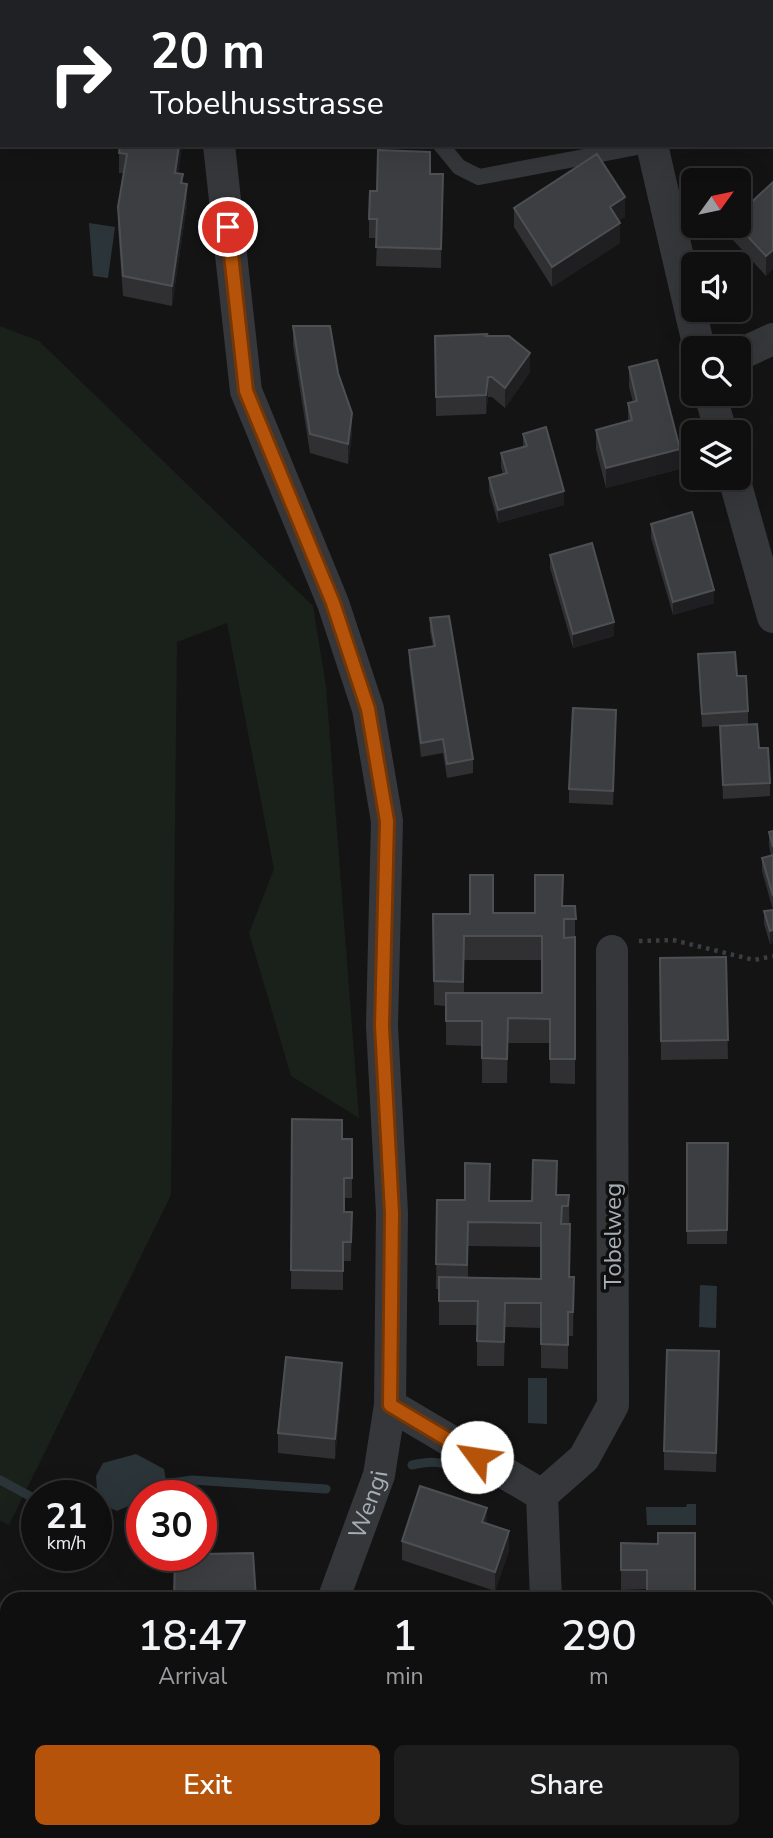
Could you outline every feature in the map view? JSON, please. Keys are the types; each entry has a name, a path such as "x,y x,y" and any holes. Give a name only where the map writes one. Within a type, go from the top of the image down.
{"street":[{"name":"Wengi","path":"219,147 246,391 333,603 368,709 387,821 382,1026 392,1213 390,1405 379,1475 336,1592"},
{"path":"650,147 696,336"},
{"path":"751,349 773,339"},
{"path":"737,490 773,617"},
{"name":"Tobelweg","path":"542,1495 584,1458 613,1405 612,951"},
{"path":"390,1405 542,1495 546,1592"}],"lane":[{"path":"443,147 460,167 479,177 639,147"}],"path":[{"path":"612,951 640,941 673,940 754,960 773,956"}],"shaded area":[{"path":"89,223 115,227 108,278 93,276"},
{"path":"0,326 39,341 313,606 326,686 359,1118 291,1076 249,933 274,869 227,623 177,642 171,1195 31,1480 21,1480 21,1501 9,1525 0,1521"},
{"path":"700,1285 717,1286 716,1328 699,1327"},
{"path":"528,1378 547,1378 547,1424 528,1423"},
{"path":"136,1454 164,1469 166,1480 126,1480 126,1507 117,1511 112,1509 112,1480 96,1480 103,1463"},
{"path":"687,1504 696,1504 696,1525 647,1525 646,1507 686,1507"}],"building":[{"path":"120,147 179,147 175,173 183,174 181,183 187,184 172,286 123,276 118,207 127,154 119,153"},
{"path":"378,150 430,152 430,174 443,174 441,249 376,247 377,219 369,219 370,191 377,191"},
{"path":"597,154 625,197 610,207 620,223 552,267 514,208"},
{"path":"773,182 773,250 766,256 749,238 751,203"},
{"path":"293,326 330,326 338,373 352,413 348,444 310,434"},
{"path":"487,334 486,336 509,336 530,353 505,388 492,377 488,377 486,395 436,397 435,336"},
{"path":"657,360 680,449 606,468 596,430 632,420 628,403 637,401 629,367"},
{"path":"546,427 564,491 498,510 489,478 507,473 501,453 527,446 523,434"},
{"path":"692,512 714,590 673,602 651,524"},
{"path":"592,543 614,622 573,634 550,555"},
{"path":"449,616 473,759 447,764 443,739 421,743 409,650 435,646 430,618"},
{"path":"735,652 737,676 746,676 748,711 702,714 698,654"},
{"path":"573,708 616,710 613,791 569,789"},
{"path":"757,724 759,748 768,748 770,783 723,785 720,726"},
{"path":"773,831 773,847 769,832"},
{"path":"773,855 773,896 762,858"},
{"path":"470,875 493,875 493,913 535,913 535,875 563,875 562,906 575,906 576,919 564,919 564,938 575,937 575,1059 550,1059 550,1019 508,1018 507,1059 482,1058 482,1021 446,1021 446,993 542,993 542,936 464,936 463,982 434,981 433,914 470,914"},
{"path":"773,910 773,930 770,931 764,911"},
{"path":"726,957 728,1040 661,1041 660,958"},
{"path":"292,1119 342,1120 342,1139 352,1139 352,1178 344,1178 344,1212 352,1212 351,1242 343,1242 343,1271 291,1270"},
{"path":"687,1143 728,1143 727,1230 687,1231"},
{"path":"533,1160 557,1161 556,1195 569,1195 568,1206 562,1206 561,1224 570,1224 569,1277 574,1277 573,1312 568,1312 568,1345 541,1344 541,1303 505,1303 504,1342 477,1341 478,1301 439,1301 439,1277 541,1279 541,1223 468,1222 467,1265 436,1264 437,1200 465,1200 465,1163 490,1164 489,1201 532,1201"},
{"path":"667,1350 719,1351 716,1453 664,1451"},
{"path":"286,1357 342,1363 335,1439 278,1433"},
{"path":"420,1486 487,1508 482,1522 509,1531 495,1572 402,1541"},
{"path":"658,1533 695,1533 695,1592 647,1592 647,1570 621,1570 621,1543 658,1544"},
{"path":"253,1553 256,1592 174,1592 175,1571 217,1571 217,1554"}],"waterway":[{"path":"412,1465 434,1462 456,1468"},
{"path":"0,1480 21,1491"},
{"path":"217,1482 326,1489"}],"route":[{"path":"228,227 246,391 333,603 368,709 387,821 382,1026 392,1213 390,1405 477,1457"}]}
